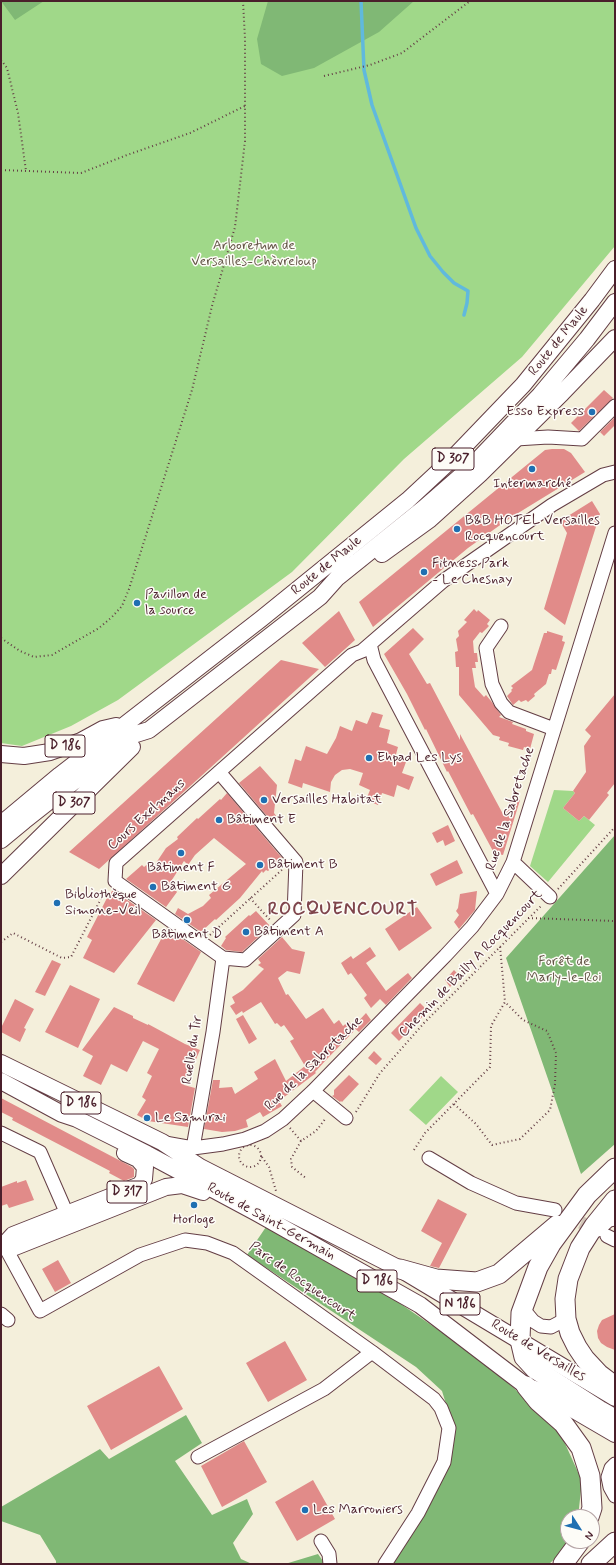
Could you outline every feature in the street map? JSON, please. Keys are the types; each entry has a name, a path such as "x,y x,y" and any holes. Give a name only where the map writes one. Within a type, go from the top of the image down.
{"highway":[{"path":"615,1168 598,1183 574,1211 551,1244 538,1267 521,1313 520,1340 524,1357 535,1369 615,1419"},
{"path":"615,1200 594,1226 580,1248 568,1279 565,1299 566,1319 570,1333 577,1347 585,1359 599,1374 615,1386"},
{"path":"400,1269 436,1280 477,1282 499,1274 574,1211"},
{"path":"526,1386 538,1401 563,1423 581,1448 590,1476 592,1509"},
{"path":"591,1564 615,1542"},
{"path":"563,1564 574,1549"}],"main road":[{"name":"Route de Maule","path":"1,824 60,775 262,619 408,500 451,460 523,385 592,300 615,269"},
{"path":"592,300 612,287 615,282"},
{"name":"Route de Maule","path":"1,840 133,735 149,730 320,597 337,578 508,438 615,302"},
{"path":"508,438 567,388 615,338"},
{"name":"D 186","path":"1,754 24,756 50,752 81,741 103,729 127,723"},
{"name":"D 307","path":"1,876 149,730"},
{"name":"Route de Saint-Germain","path":"1,1063 162,1142 200,1168 400,1269"},
{"name":"Route de Saint-Germain","path":"1,1081 62,1114 77,1119 147,1154 256,1212 420,1305 526,1386"},
{"name":"D 317","path":"3,1246 13,1235 134,1189 140,1185 144,1179 146,1173 145,1167 138,1159 73,1127 62,1114"},
{"name":"D 186","path":"80,1222 166,1187 182,1185 195,1188 211,1195 217,1192"},
{"path":"3,1246 15,1247 80,1222"},
{"name":"Route de Versailles","path":"400,1269 615,1398"},
{"path":"526,1386 543,1392 615,1434"}],"street":[{"path":"508,438 548,437 582,439 615,406"},
{"name":"Cours Exelmans","path":"223,958 115,882 114,875 116,863 352,655 362,651 443,582 473,559 552,505 603,475 615,472"},
{"name":"Rue de la Sabretache","path":"193,1148 245,1139 264,1132 283,1119 313,1091 472,927 497,894 513,862 615,533"},
{"path":"501,626 486,648 492,684 501,703 508,712 554,728"},
{"path":"370,644 374,660 497,894"},
{"path":"219,772 296,862 294,915 245,960 223,958"},
{"path":"513,862 550,897"},
{"name":"Ruelle du Tir","path":"193,1148 213,1032 223,958"},
{"path":"313,1091 346,1118"},
{"path":"1,1133 40,1152 67,1214 80,1222"},
{"path":"162,1142 193,1148"},
{"path":"429,1158 471,1182 516,1203 555,1210"},
{"path":"36,1239 46,1230 63,1222 67,1214"},
{"path":"580,1248 603,1224 609,1220 615,1219"},
{"name":"Parc de Rocquencourt","path":"3,1246 40,1311 140,1255 185,1240 206,1243 233,1253 434,1398 441,1408 449,1428 444,1462 418,1513 385,1564"},
{"path":"523,1309 533,1321 541,1326 551,1327 566,1319"},
{"path":"198,1457 324,1389 372,1352"},
{"path":"615,1464 611,1468 608,1477 610,1487 615,1496"},
{"path":"321,1541 329,1554 330,1564"}],"path":[{"path":"1,638 20,651 34,657 52,655 99,628 112,617 122,606 129,589 192,390 212,306 235,227 245,141 245,38 242,1"},
{"path":"324,76 354,70 402,53 470,1"},
{"path":"1,60 7,68 18,113 26,171"},
{"path":"1,170 81,173 190,133 245,106"},
{"name":"Chemin de Bailly A Rocquencourt","path":"346,1118 355,1113 380,1073 424,1023 550,897 615,827"},
{"path":"201,942 294,859"},
{"path":"1,942 13,933 62,958 71,957 114,875"},
{"path":"250,898 278,930"},
{"path":"528,918 615,921"},
{"path":"414,1150 425,1133 490,1067 491,1026 505,1002 500,946"},
{"path":"454,1104 476,1124 492,1145 520,1139 550,1110 555,1084 556,1053 547,1031 524,1020 505,1002"},
{"path":"307,1179 292,1167 290,1159 301,1141 316,1131 335,1109"},
{"path":"289,1127 301,1141"},
{"path":"262,1157 258,1164 248,1167 241,1163 239,1156 241,1149 247,1145 251,1144 258,1147 262,1157 269,1167 276,1191"}],"green space":[{"name":"Arboretum de Versailles-Chèvreloup","path":"1,1 615,1 615,246 522,357 404,459 292,572 118,700 71,726 22,746 1,743"},
{"path":"1,1 44,1 15,20"},
{"path":"268,1 414,1 379,32 314,68 282,76 261,64 257,39"},
{"path":"554,790 573,791 575,793 563,808 579,821 584,816 595,825 548,882 530,866"},
{"name":"Forêt de Marly-le-Roi","path":"615,835 615,1144 581,1174 506,958"},
{"path":"441,1076 458,1092 426,1125 409,1110"},
{"path":"268,1224 379,1289 485,1362 558,1428 582,1481 579,1509 560,1509 560,1549 562,1549 558,1556 549,1564 389,1564 445,1463 451,1420 442,1391 416,1367 247,1255"},
{"path":"186,1415 202,1443 175,1461 212,1515 247,1499 253,1514 233,1543 241,1559 252,1564 56,1564 56,1561 40,1535 1,1521 1,1507 100,1449 109,1459"},
{"path":"318,1554 325,1564 285,1564"}],"building":[{"path":"604,390 613,398 579,431 571,423"},
{"path":"615,417 615,425 604,436 600,432"},
{"path":"564,449 571,453 585,472 510,518 468,548 373,627 359,602 545,450"},
{"path":"592,501 600,514 565,625 544,609 567,533 560,521"},
{"path":"474,609 477,612 478,610 490,620 487,624 489,626 482,633 480,632 473,641 474,653 477,653 478,662 475,662 476,668 472,668 475,687 484,697 486,695 491,701 501,715 499,717 513,722 512,724 526,729 526,731 534,734 530,749 524,747 523,750 508,746 509,743 499,740 500,737 493,735 459,695 459,667 456,667 455,652 458,651 456,639 459,636 458,631 467,622 464,620"},
{"path":"339,611 355,640 325,667 302,643"},
{"path":"413,628 424,639 409,654 427,684 430,683 460,740 460,734 504,816 511,797 520,800 503,855 494,853 473,814 471,815 448,771 447,772 426,729 425,730 407,694 384,654"},
{"path":"547,631 563,636 562,641 565,642 556,670 552,669 546,684 534,694 535,696 528,702 526,700 521,702 519,700 513,705 507,696 512,691 511,690 513,688 511,686 532,670 544,633 547,633"},
{"path":"281,660 319,669 99,869 69,852"},
{"path":"615,694 615,783 607,793 609,795 589,820 584,816 579,821 563,808 575,793 573,791 586,772 584,746 591,736 585,730"},
{"name":"Ehpad Les Lys","path":"372,712 383,715 379,727 390,730 387,743 398,747 395,758 406,762 402,773 414,777 409,790 397,785 394,797 382,793 378,805 366,800 370,790 359,785 363,773 350,769 342,770 335,775 331,782 330,792 303,783 302,788 288,783 295,759 301,761 306,746 327,754 336,738 340,726 352,731 356,720 367,724"},
{"name":"Versailles Habitat","path":"260,766 277,785 274,813 277,817 272,822 239,783"},
{"path":"227,793 282,858 268,871 266,870 263,873 262,871 240,898 201,932 175,914 178,908 188,914 203,906 211,898 209,895 246,864 214,838 195,855 188,865 184,861 170,883 177,892 166,907 126,879 142,865 144,867 150,862 154,866 166,848 178,839 177,837 197,818 198,819 220,799 221,800"},
{"path":"448,825 455,841 445,846 443,840 437,843 432,833"},
{"path":"457,860 463,873 436,886 430,874"},
{"path":"113,890 156,920 114,973 83,958 92,940 87,937 108,896"},
{"path":"477,891 475,910 459,929 454,922 459,915 456,911 458,908 460,894"},
{"path":"417,907 432,928 399,951 385,929"},
{"name":"Bâtiment A","path":"256,911 270,926 242,952 226,950 221,946 226,938 225,937 249,915 250,916"},
{"path":"167,928 201,952 174,1002 137,984"},
{"path":"282,937 292,949 305,952 300,974 287,971 278,978 286,995 288,994 306,1019 323,1008 334,1024 339,1020 343,1026 349,1021 355,1030 315,1072 316,1073 279,1101 282,1106 263,1117 260,1112 246,1120 248,1127 235,1131 222,1132 204,1129 213,1080 220,1080 219,1088 232,1087 235,1094 258,1079 254,1072 275,1059 286,1081 305,1066 290,1041 294,1039 284,1025 281,1027 277,1023 275,1024 261,1002 243,1013 242,1011 236,1015 230,1006 235,1003 232,997 243,990 264,969 258,965 261,963 258,959"},
{"path":"370,947 376,956 366,963 386,991 408,973 412,978 386,1005 380,999 371,1008 364,998 367,995 351,973 348,975 341,963 351,956 353,959"},
{"path":"52,960 61,964 45,996 35,992"},
{"path":"454,970 460,976 450,987 445,980"},
{"path":"70,985 100,999 78,1048 45,1032"},
{"path":"15,999 34,1009 24,1028 26,1029 20,1042 1,1032 1,1028"},
{"path":"420,1003 428,1011 399,1041 391,1033"},
{"path":"114,1007 185,1044 200,1050 193,1066 189,1064 184,1085 195,1088 188,1127 148,1121 137,1115 146,1100 142,1097 152,1076 147,1073 159,1049 143,1041 127,1072 111,1064 101,1085 83,1076 93,1056 82,1050"},
{"path":"366,1013 371,1020 359,1032 353,1027"},
{"path":"243,1015 257,1039 249,1044 236,1019"},
{"path":"374,1051 382,1059 376,1065 368,1058"},
{"path":"349,1075 359,1084 342,1102 340,1102 332,1096 334,1095 334,1090"},
{"path":"1,1098 132,1167 134,1169 134,1177 124,1181 109,1173 110,1171 12,1120 13,1118 1,1112"},
{"path":"26,1180 34,1200 9,1208 7,1204 1,1206 1,1187 17,1181 17,1183"},
{"path":"438,1199 467,1214 439,1268 430,1266 442,1243 421,1231"},
{"path":"58,1260 71,1283 55,1292 42,1269"},
{"path":"615,1314 615,1350 601,1343 598,1338 597,1331 602,1320"},
{"path":"285,1341 307,1380 268,1402 246,1363"},
{"path":"159,1366 183,1409 111,1450 87,1406"},
{"path":"244,1441 267,1482 222,1507 201,1466"},
{"name":"Les Marroniers","path":"313,1480 335,1519 297,1541 275,1502"}],"waterway":[{"path":"361,1 364,70 372,105 416,228 430,256 454,283 468,291 464,315"}],"tunnel":[{"path":"564,1214 600,1232"}],"place":[{"name":"Esso Express","path":"592,412"},
{"name":"Intermarché","path":"532,469"},
{"name":"B&B HOTEL Versailles Rocquencourt","path":"457,529"},
{"name":"Fitness Park - Le Chesnay","path":"424,572"},
{"name":"Pavillon de la source","path":"137,603"},
{"name":"Ehpad Les Lys","path":"369,758"},
{"name":"Versailles Habitat","path":"264,800"},
{"name":"Bâtiment E","path":"219,820"},
{"name":"Bâtiment F","path":"181,853"},
{"name":"Bâtiment B","path":"260,865"},
{"name":"Bâtiment G","path":"153,887"},
{"name":"Bibliothèque Simone-Veil","path":"57,903"},
{"name":"Bâtiment D","path":"187,920"},
{"name":"Bâtiment A","path":"246,932"},
{"name":"Le Samurai","path":"147,1118"},
{"name":"Horloge","path":"194,1205"},
{"name":"Les Marroniers","path":"305,1510"}],"district":[{"name":"ROCQUENCOURT","path":"343,910"}]}
